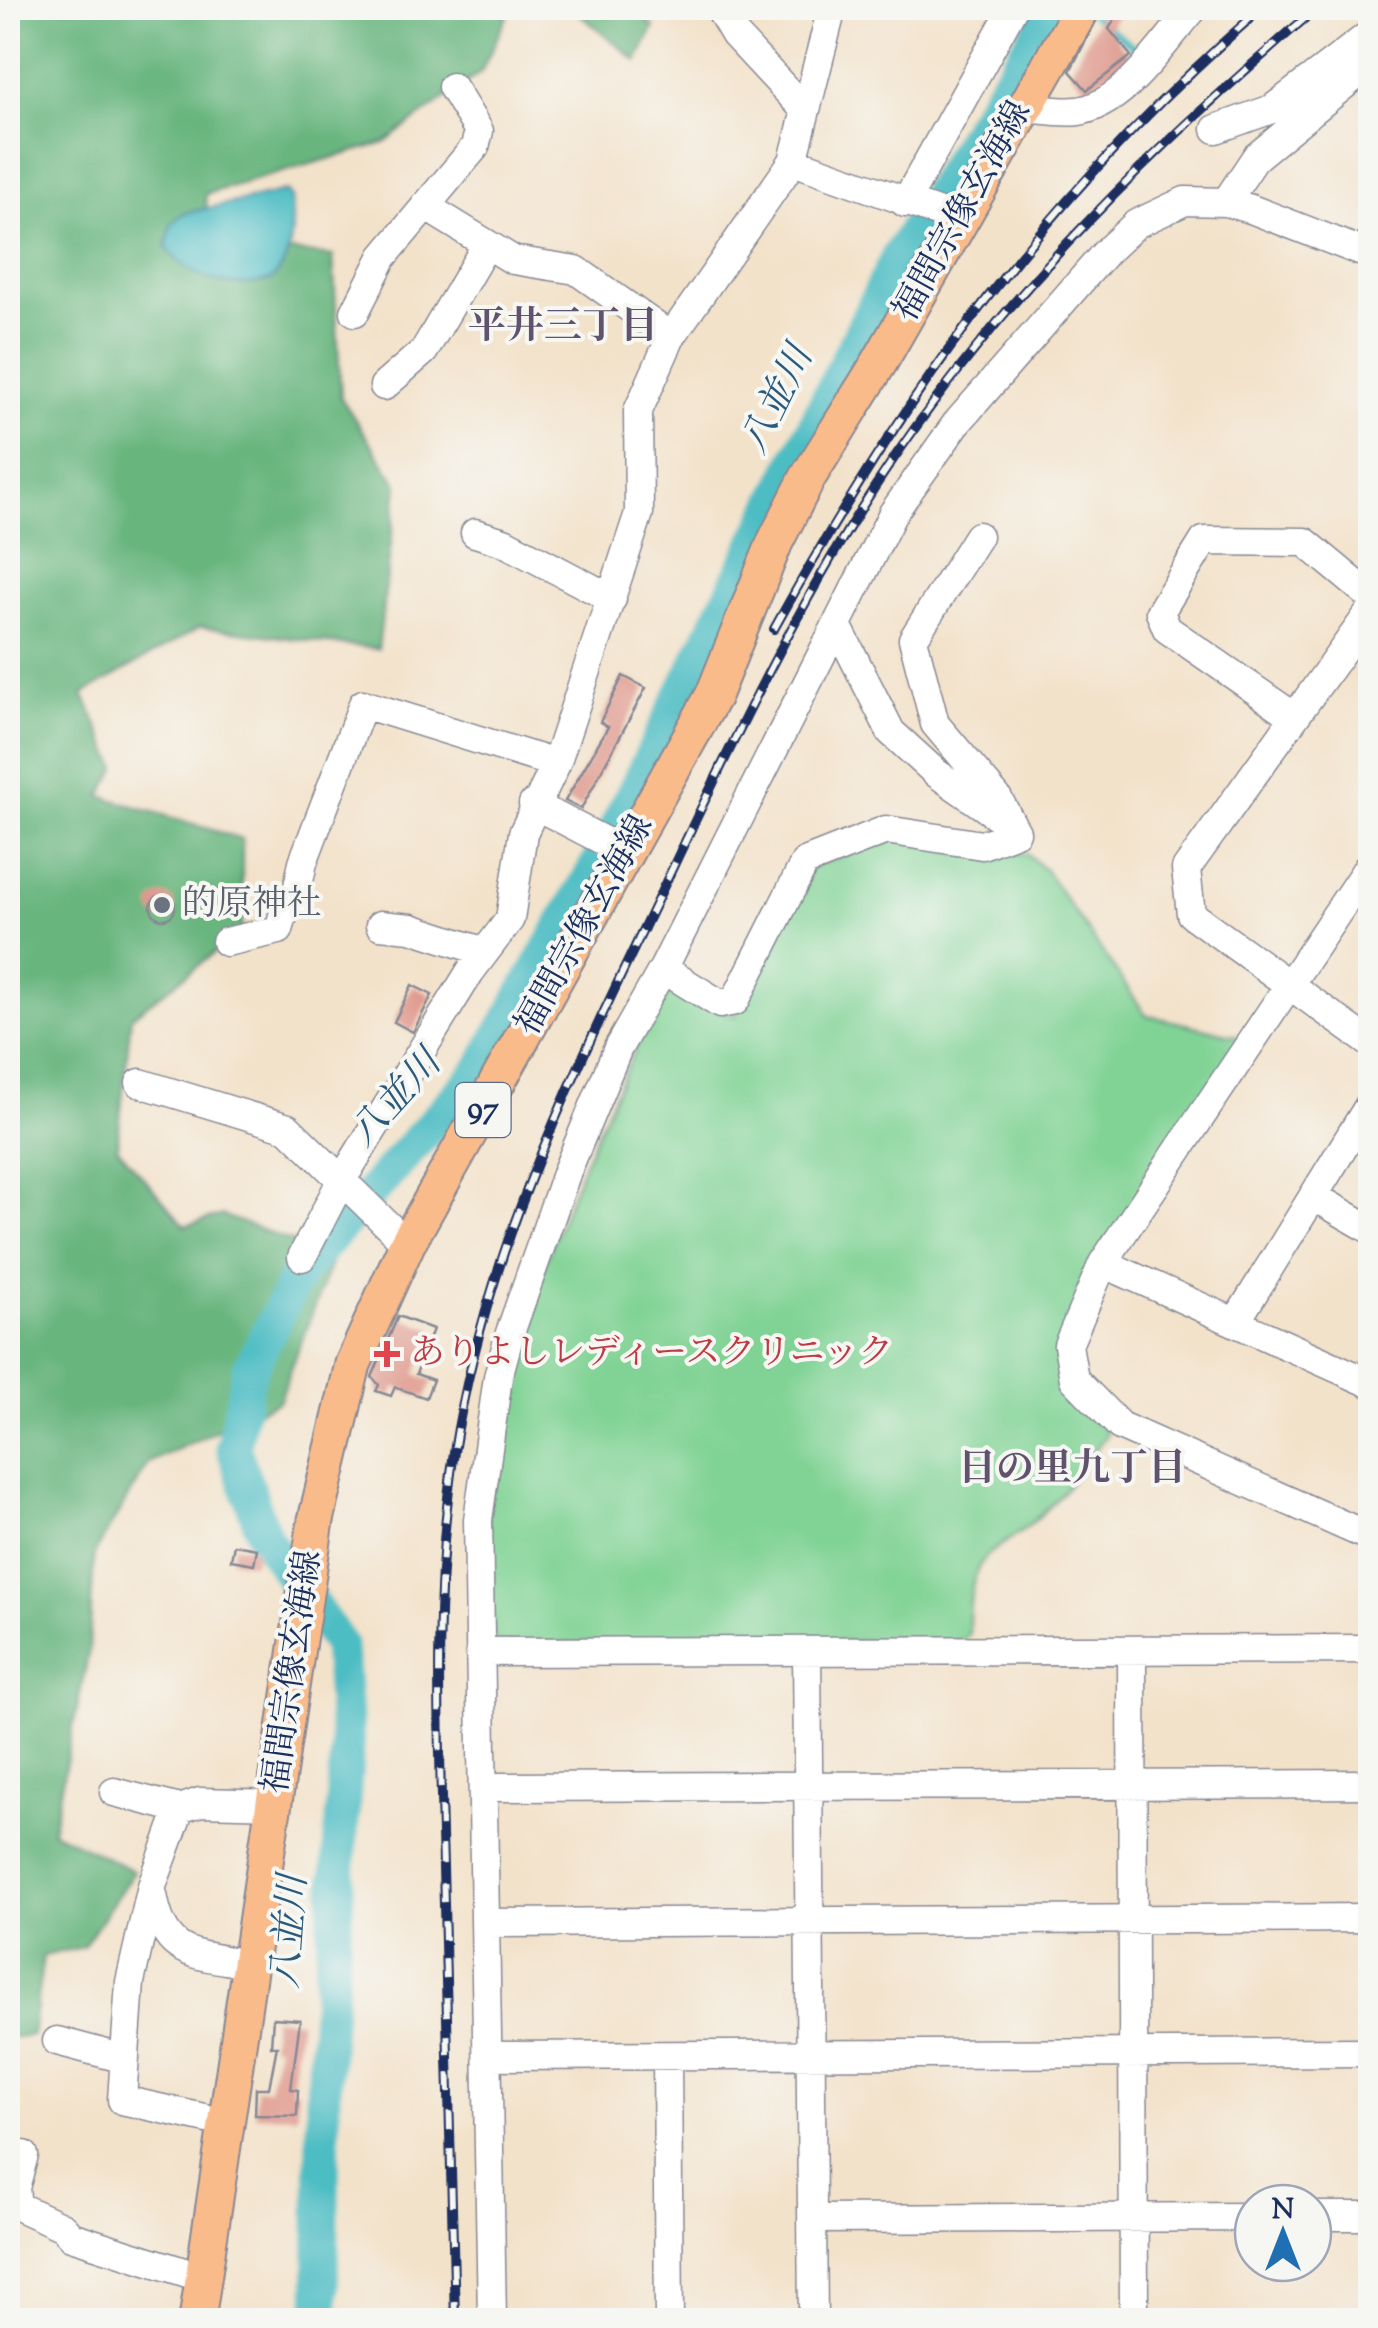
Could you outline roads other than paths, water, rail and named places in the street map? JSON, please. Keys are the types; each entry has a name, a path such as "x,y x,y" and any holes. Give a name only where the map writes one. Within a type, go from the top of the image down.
{"main road":[{"name":"福間宗像玄海線","path":"197,2320 316,1520 337,1419 372,1314 620,850 713,696 776,542 808,477 953,219 1082,8"}],"street":[{"path":"720,8 736,35 804,109"},
{"path":"302,1257 340,1183 485,952 510,919 522,833 532,804 556,764 639,513 638,410 671,337 793,161 832,8"},
{"path":"909,204 1014,8"},
{"path":"1022,108 1077,111 1098,106 1127,82 1194,8"},
{"path":"1216,128 1272,109 1370,34"},
{"path":"1226,202 1256,157 1370,64"},
{"path":"355,312 384,257 476,147 478,131 452,88"},
{"path":"793,161 953,219"},
{"path":"492,2320 484,1652 478,1520 498,1377 567,1171 618,1048 663,969 893,513 956,424 1106,252 1136,224 1185,201 1226,202 1370,255"},
{"path":"425,206 513,260 576,270 671,337"},
{"path":"384,386 424,351 487,244"},
{"path":"474,533 504,542 612,598"},
{"path":"978,536 913,638 935,724 997,797 1016,832"},
{"path":"1292,716 1167,629 1160,612 1204,541 1305,542 1370,596"},
{"path":"1370,612 1186,869 1191,914 1370,1043"},
{"path":"836,625 890,732 936,773 1016,832"},
{"path":"226,942 279,930 285,909 294,902 300,869 364,704 556,764"},
{"path":"532,804 620,850"},
{"path":"663,969 720,1004 735,1001 805,862 886,830 982,845 1016,832"},
{"path":"1370,864 1104,1263 1068,1344 1074,1379 1120,1426 1370,1538"},
{"path":"380,925 411,928 485,952"},
{"path":"140,1083 288,1128 317,1152 340,1183 407,1244"},
{"path":"1237,1320 1370,1104"},
{"path":"1315,1197 1370,1229"},
{"path":"1104,1263 1370,1383"},
{"path":"484,1652 1370,1650"},
{"path":"808,1651 813,2320"},
{"path":"1132,1651 1134,2320"},
{"path":"485,1787 1370,1784"},
{"path":"114,1792 180,1808 200,1802 274,1804"},
{"path":"180,1808 152,1886 130,1982 122,2100 226,2124"},
{"path":"152,1886 159,1926 175,1946 249,1964"},
{"path":"486,1923 1370,1918"},
{"path":"57,2041 125,2059"},
{"path":"488,2056 1370,2052"},
{"path":"667,2056 669,2320"},
{"path":"24,2156 15,2188 17,2206 63,2227 71,2236 203,2278"},
{"path":"1333,2216 1370,2216"},
{"path":"813,2219 1233,2217"}],"water":[{"path":"286,191 291,196 290,241 284,263 271,280 242,284 213,280 187,268 166,247 172,223 182,214"}],"waterway":[{"name":"八並川","path":"321,2320 323,2094 347,1747 340,1645 265,1538 233,1447 249,1370 299,1272 480,1071 602,856 898,257 1053,8"},
{"path":"1090,13 1137,49"}],"railway":[{"path":"774,629 878,454 989,296 1115,148 1262,8"},
{"path":"455,2320 439,1711 443,1555 454,1452 467,1383 484,1315 529,1184 583,1056 744,720 827,565 905,443 1010,307 1067,244 1188,122 1317,8"}],"place":[{"name":"的原神社","path":"162,905"},
{"name":"ありよしレディースクリニック","path":"387,1354"}],"district":[{"name":"平井三丁目","path":"563,329"},
{"name":"日の里九丁目","path":"1072,1471"}]}
